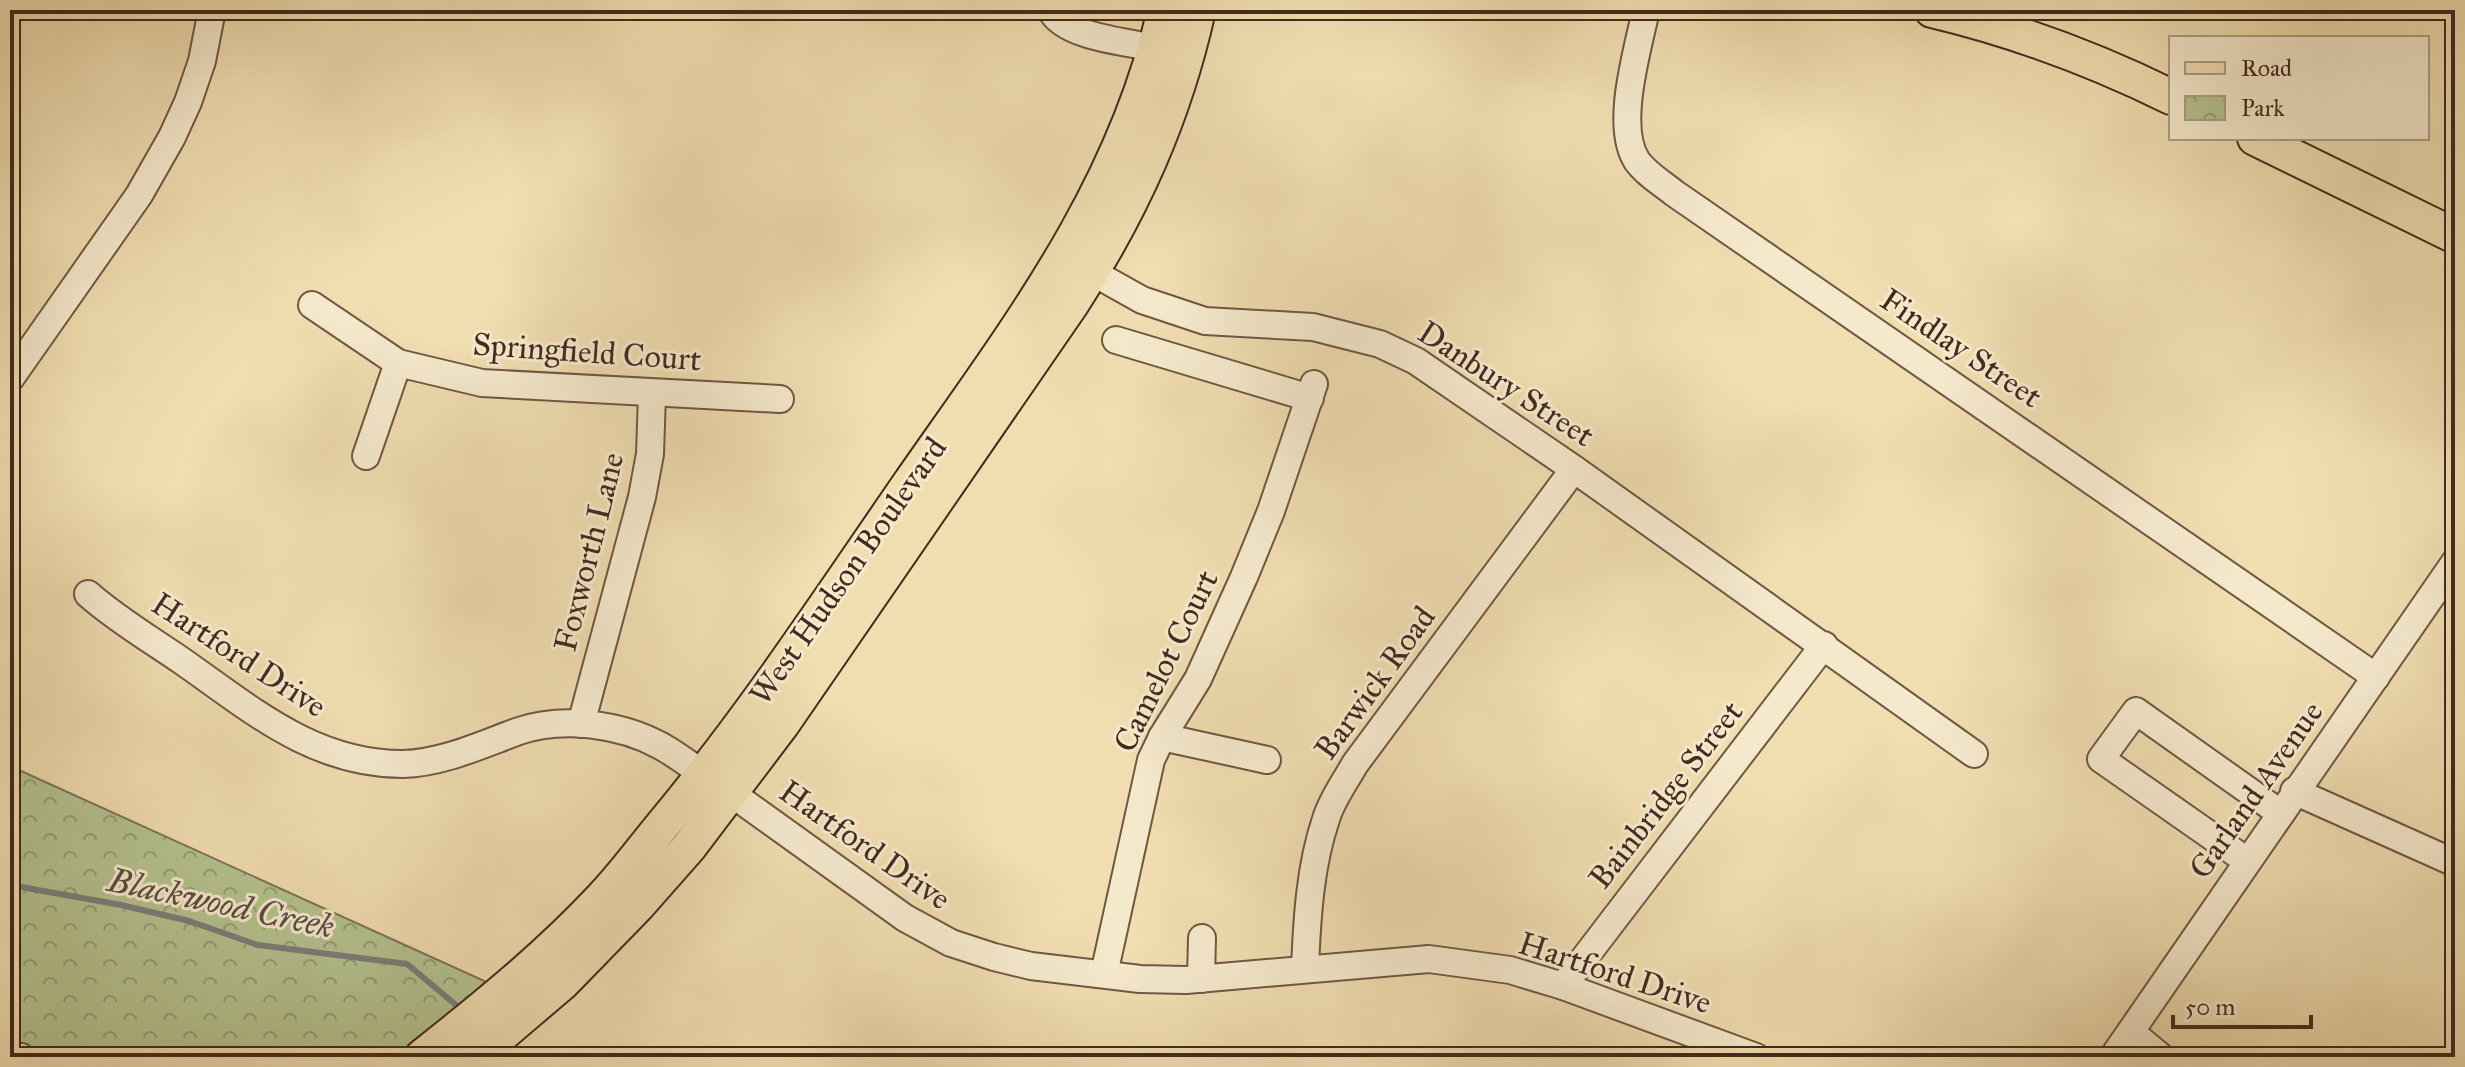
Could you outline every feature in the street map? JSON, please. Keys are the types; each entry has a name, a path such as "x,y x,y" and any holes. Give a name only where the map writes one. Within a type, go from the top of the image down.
{"main road":[{"name":"West Hudson Boulevard","path":"475,1057 563,982 637,906 717,785 786,663 1068,251 1131,124 1165,10"},
{"name":"West Hudson Boulevard","path":"422,1057 533,965 782,724 1092,272 1135,196 1159,139 1190,47 1198,10"},
{"path":"1932,10 1998,18 2169,96"},
{"path":"2259,140 2455,236"}],"street":[{"path":"10,379 139,195 172,137 202,61 212,10"},
{"path":"1051,10 1063,24 1081,32 1155,48"},
{"name":"Findlay Street","path":"1646,10 1633,77 1627,131 1628,143 1638,163 1674,193 2376,677"},
{"path":"1092,272 1084,262 1087,253 1136,155 1139,143 1131,124"},
{"name":"Danbury Street","path":"1092,272 1142,300 1205,321 1313,327 1380,344 1416,361 1824,645 1974,754"},
{"name":"Springfield Court","path":"312,305 398,363 499,385 780,399"},
{"name":"Camelot Court","path":"1104,974 1151,760 1198,679 1244,577 1271,511 1312,391 1116,340"},
{"path":"366,456 398,363"},
{"name":"Foxworth Lane","path":"581,724 642,497 650,454 652,394"},
{"name":"Barwick Road","path":"1305,968 1307,916 1314,875 1326,819 1337,795 1365,751 1574,469"},
{"name":"Garland Avenue","path":"2113,1057 2455,562"},
{"name":"Hartford Drive","path":"88,594 278,729 325,751 374,762 404,764 448,756 528,728 581,724 645,738 678,756 905,918 933,935 994,957 1031,966 1140,979 1201,979 1429,959 1510,970 1563,986 1754,1057"},
{"name":"Bainbridge Street","path":"1563,986 1824,645"},
{"path":"2247,861 2101,759 2136,711 2287,802 2455,863"},
{"path":"1162,737 1267,760"},
{"path":"1201,979 1202,938"},
{"path":"2131,1032 2161,1057"},
{"path":"10,1056 21,1057"}],"green space":[{"path":"10,766 491,984 401,1057 10,1057"}],"waterway":[{"name":"Blackwood Creek","path":"10,885 189,921 258,945 407,964 456,1005"}]}
